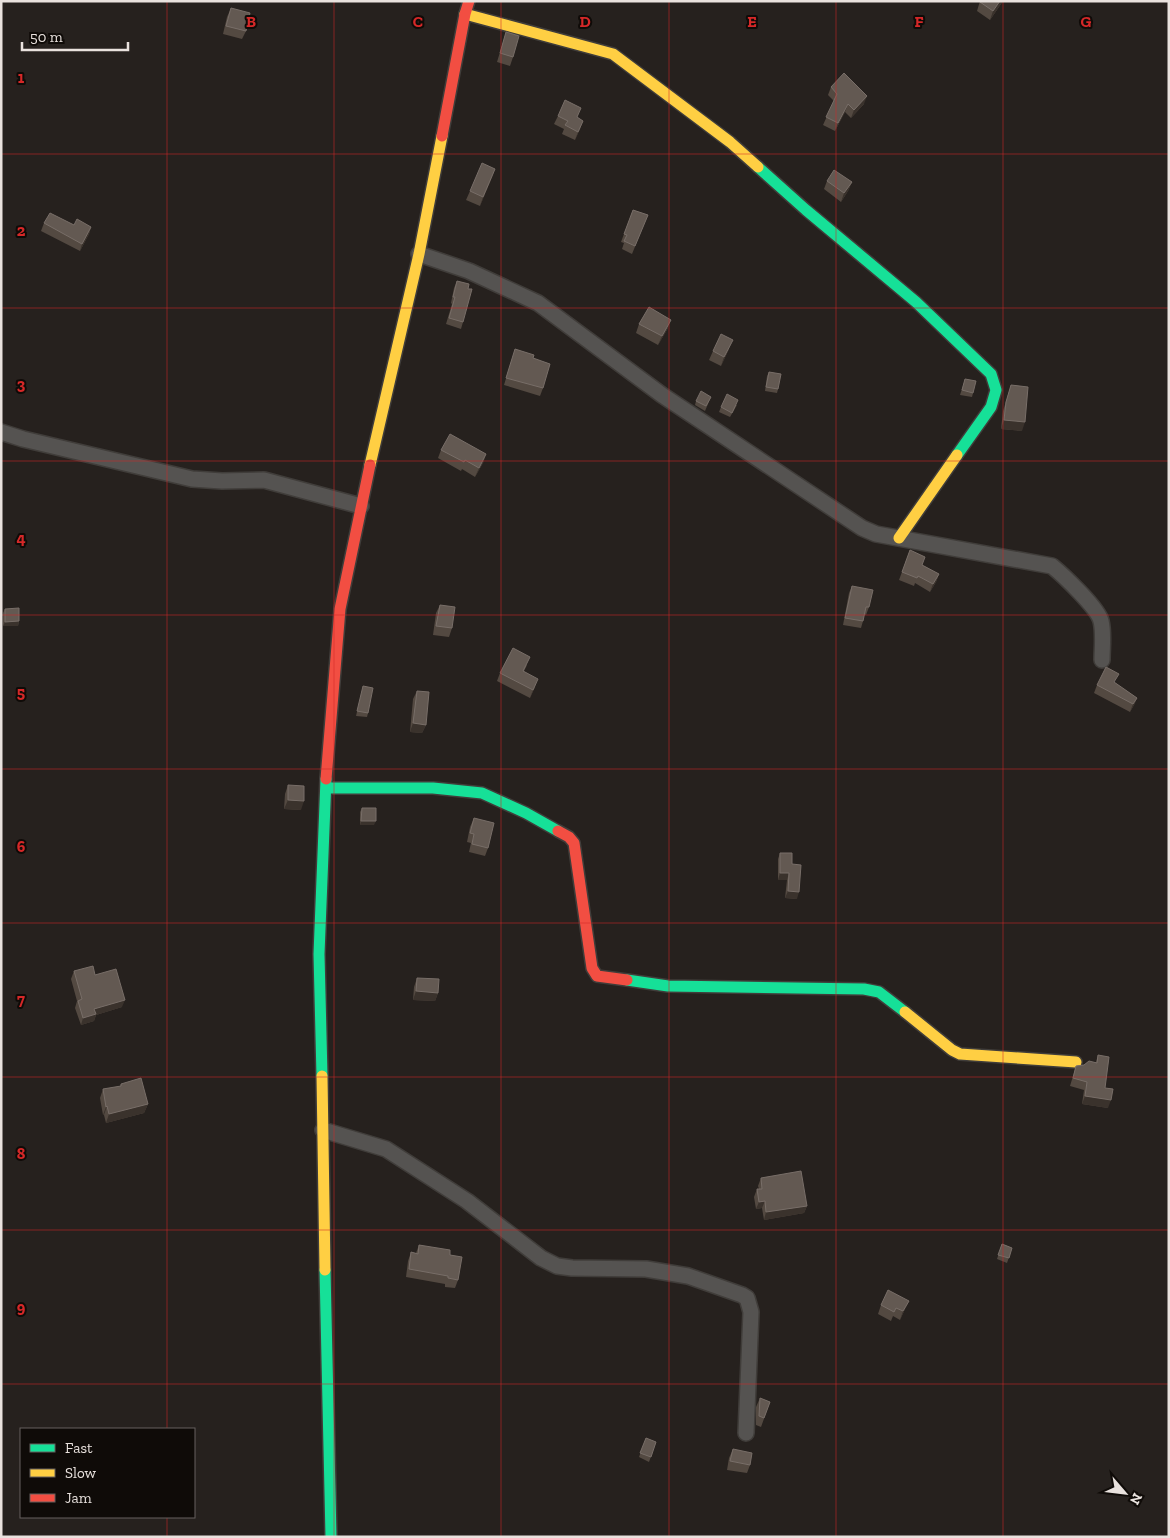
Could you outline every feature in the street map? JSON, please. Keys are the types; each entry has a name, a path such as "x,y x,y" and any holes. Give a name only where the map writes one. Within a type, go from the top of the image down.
{"street":[{"path":"330,1537 319,954 326,788 340,609 361,506 419,254 469,1"},
{"path":"465,14 613,54 730,142 806,210 916,302 991,374 996,390 992,407 899,538"},
{"path":"419,254 469,271 538,303 662,395 854,523 876,534 1052,566 1096,610 1101,620 1102,660"},
{"path":"1,432 23,439 187,478 222,481 264,480 361,506"},
{"path":"326,788 433,788 482,793 526,813 570,837 574,843 592,968 597,976 668,986 864,989 879,992 952,1050 960,1054 1076,1062"},
{"path":"323,1130 386,1149 467,1201 541,1258 556,1266 572,1268 646,1268 688,1276 747,1298 751,1312 746,1433"}],"building":[{"path":"980,1 1000,1 993,11"},
{"path":"231,8 250,13 246,31 226,26"},
{"path":"506,32 519,36 513,57 500,53"},
{"path":"844,73 867,96 854,110 848,104 838,123 826,117 837,94 831,87"},
{"path":"565,100 581,108 577,117 583,121 578,132 565,125 568,121 558,116"},
{"path":"482,163 495,169 483,197 470,191"},
{"path":"834,170 852,182 844,193 827,181"},
{"path":"633,210 648,215 635,246 624,241 627,235 624,234"},
{"path":"50,213 74,225 77,219 91,227 82,244 44,223"},
{"path":"457,281 469,284 468,289 472,289 463,322 449,318"},
{"path":"649,307 671,320 662,336 639,324"},
{"path":"721,334 733,340 724,357 713,351"},
{"path":"515,349 534,355 533,358 550,364 543,388 506,378"},
{"path":"769,372 781,374 778,389 766,387"},
{"path":"965,379 976,381 973,393 962,390"},
{"path":"1011,385 1028,387 1025,422 1004,420 1006,402"},
{"path":"701,391 711,397 706,406 696,401"},
{"path":"727,394 738,400 732,413 721,407"},
{"path":"450,434 486,454 479,468 441,450"},
{"path":"910,550 925,557 922,565 939,574 933,584 918,576 917,578 902,572"},
{"path":"852,586 873,590 863,621 845,618"},
{"path":"440,605 455,607 452,628 436,626"},
{"path":"19,608 19,621 5,622 5,609"},
{"path":"513,648 530,657 523,671 538,679 533,690 500,673"},
{"path":"1106,667 1119,674 1114,682 1137,698 1133,704 1097,685"},
{"path":"363,686 373,688 368,713 357,711"},
{"path":"417,691 429,692 426,725 413,723"},
{"path":"288,785 304,786 304,801 288,800"},
{"path":"362,808 376,808 376,821 361,821"},
{"path":"474,818 494,823 488,848 472,844 474,834 470,833"},
{"path":"780,853 792,853 792,864 801,865 799,892 788,891 789,873 780,873"},
{"path":"93,966 95,975 116,969 125,1000 94,1009 96,1014 83,1018 78,1001 82,999 74,971"},
{"path":"417,978 439,979 438,993 416,991"},
{"path":"1098,1055 1109,1057 1105,1088 1113,1089 1111,1100 1085,1096 1087,1082 1073,1078 1076,1066 1084,1065 1089,1061 1097,1063"},
{"path":"141,1078 148,1104 109,1114 103,1089 121,1086 121,1084"},
{"path":"801,1171 807,1206 766,1212 765,1201 759,1202 757,1189 762,1189 761,1178"},
{"path":"1002,1244 1012,1248 1009,1258 998,1255"},
{"path":"419,1245 450,1250 450,1255 462,1257 458,1280 448,1278 448,1276 409,1269 411,1252 418,1254"},
{"path":"888,1290 909,1301 903,1311 896,1308 894,1312 881,1305"},
{"path":"760,1398 770,1402 764,1418 759,1416"},
{"path":"646,1438 656,1442 651,1457 640,1453"},
{"path":"733,1449 752,1453 750,1465 730,1461"}],"traffic: fast":[{"path":"758,167 806,210 916,302 991,374 996,390 991,407 957,455"},
{"path":"322,1076 319,954 326,779"},
{"path":"326,788 433,788 482,793 526,813 558,831"},
{"path":"627,980 668,986 864,989 879,992 905,1012"},
{"path":"325,1270 331,1537"}],"traffic: slow":[{"path":"465,14 613,54 730,142 758,167"},
{"path":"370,465 419,254 442,136"},
{"path":"899,538 957,455"},
{"path":"905,1012 952,1050 960,1054 1076,1062"},
{"path":"322,1076 325,1270"}],"traffic: jam":[{"path":"442,136 469,1"},
{"path":"326,779 340,609 370,465"},
{"path":"558,831 569,837 574,843 592,968 597,976 627,980"}]}
